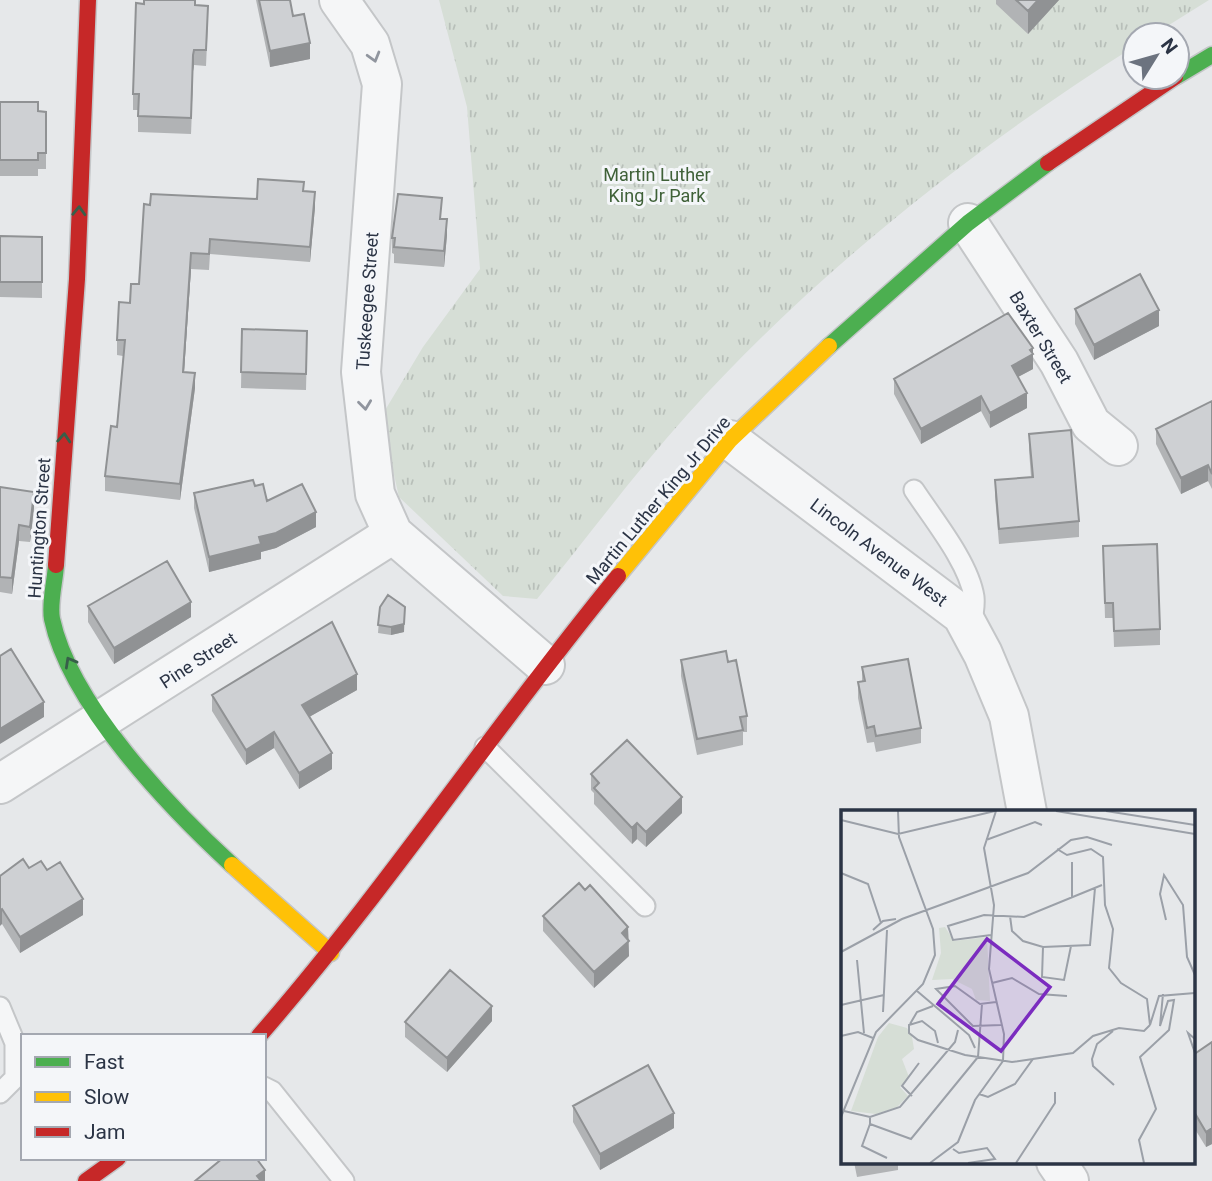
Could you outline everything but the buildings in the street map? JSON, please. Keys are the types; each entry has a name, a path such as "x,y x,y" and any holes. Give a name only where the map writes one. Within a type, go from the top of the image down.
{"main road":[{"name":"Huntington Street","path":"88,0 77,279 52,618 59,643 103,721 146,776 235,871 331,953"},
{"name":"Martin Luther King Jr Drive","path":"1191,67 1212,55"},
{"name":"Martin Luther King Jr Drive","path":"261,1034 331,953 545,665 730,440 877,301 968,223 1022,180 1154,91"},
{"path":"86,1181 115,1160"}],"street":[{"name":"Tuskeegee Street","path":"339,0 370,44 382,84 361,372 375,494 393,534 545,665"},
{"name":"Baxter Street","path":"968,223 1059,362 1091,424 1118,446"},
{"name":"Lincoln Avenue West","path":"730,440 962,615 1009,716 1027,810"},
{"name":"Pine Street","path":"0,784 103,721 393,534"},
{"path":"1057,1164 1069,1181"}],"lane":[{"path":"914,490 960,564 974,596 970,629"},
{"path":"485,747 645,906"},
{"path":"0,1007 15,1043 15,1078 0,1093"},
{"path":"266,1088 272,1091 344,1181"}],"green space":[{"name":"Martin Luther King Jr Park","path":"439,0 1209,0 1175,21 1121,21 1121,55 1014,127 956,170 842,263 737,362 667,437 537,599 503,596 399,497 381,417 423,347 480,269 467,107"}],"traffic: fast":[{"path":"1191,68 1212,55"},
{"path":"829,346 968,223 1048,163"},
{"path":"56,565 52,619 62,652 79,685 101,719 153,785 232,865"}],"traffic: slow":[{"path":"618,576 730,440 829,346"},
{"path":"232,865 331,953"}],"traffic: jam":[{"path":"56,565 77,279 88,0"},
{"path":"1048,163 1154,91"},
{"path":"261,1034 352,923 618,576"},
{"path":"86,1181 115,1160"}]}
